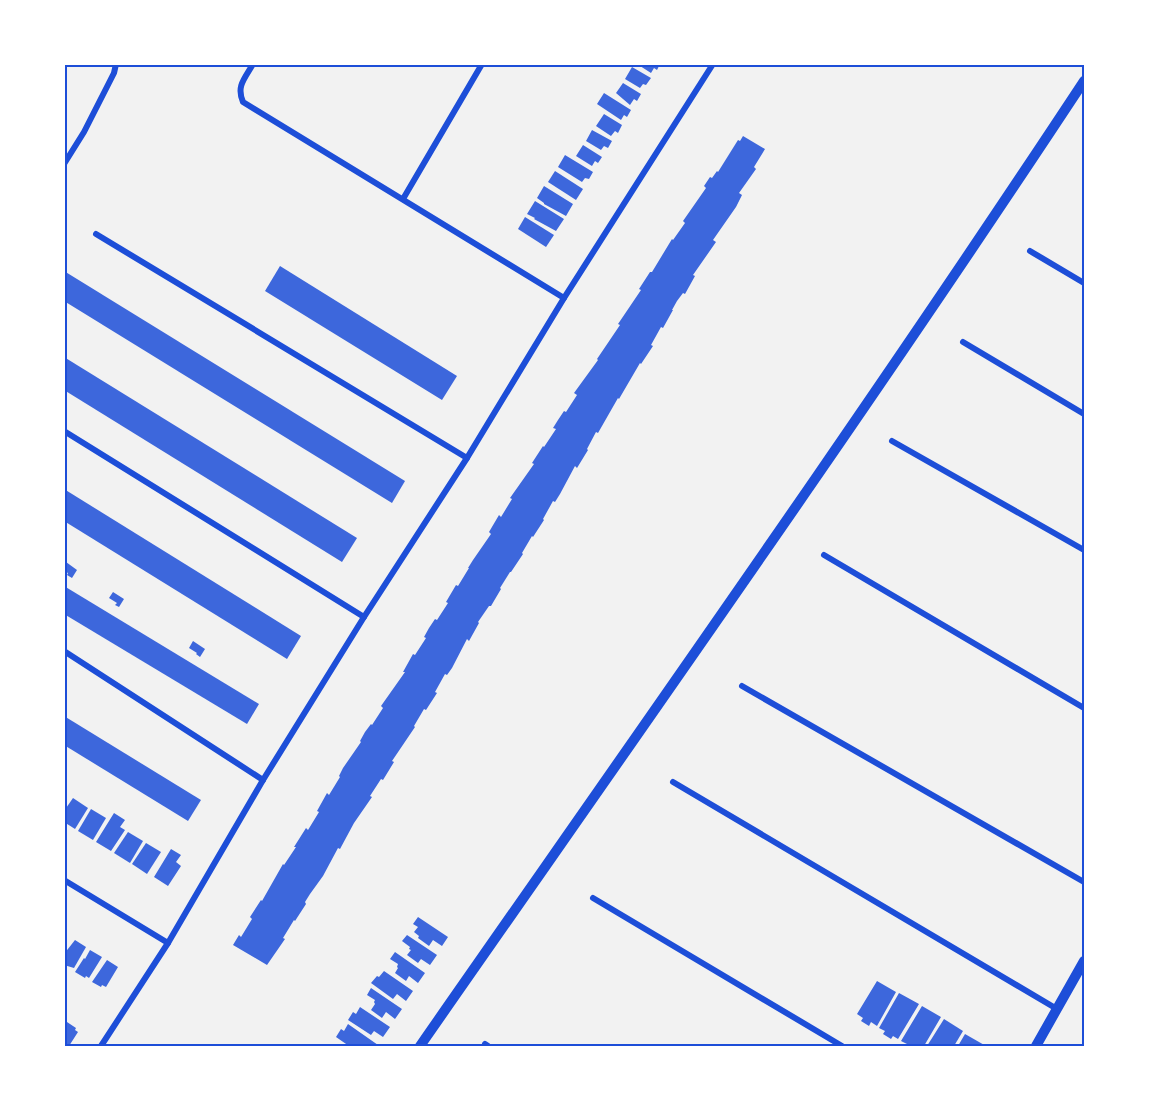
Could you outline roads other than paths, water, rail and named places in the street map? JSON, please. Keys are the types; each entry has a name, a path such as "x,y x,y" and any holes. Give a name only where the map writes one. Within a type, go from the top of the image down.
{"street":[{"path":"64,164 84,132 114,73 116,64"},
{"path":"253,64 240,86 243,102 564,298"},
{"path":"403,199 482,64"},
{"path":"100,1047 168,943 263,780 364,617 467,458 564,298 712,64"},
{"path":"420,1047 881,384 1084,81"},
{"path":"96,234 467,458"},
{"path":"1030,251 1084,283"},
{"path":"963,342 1084,414"},
{"path":"64,431 364,617"},
{"path":"892,441 1084,550"},
{"path":"824,555 1084,708"},
{"path":"64,651 263,780"},
{"path":"742,686 1084,882"},
{"path":"673,783 1058,1009"},
{"path":"64,880 168,943"},
{"path":"593,898 842,1047"},
{"path":"1036,1047 1084,962"}]}
